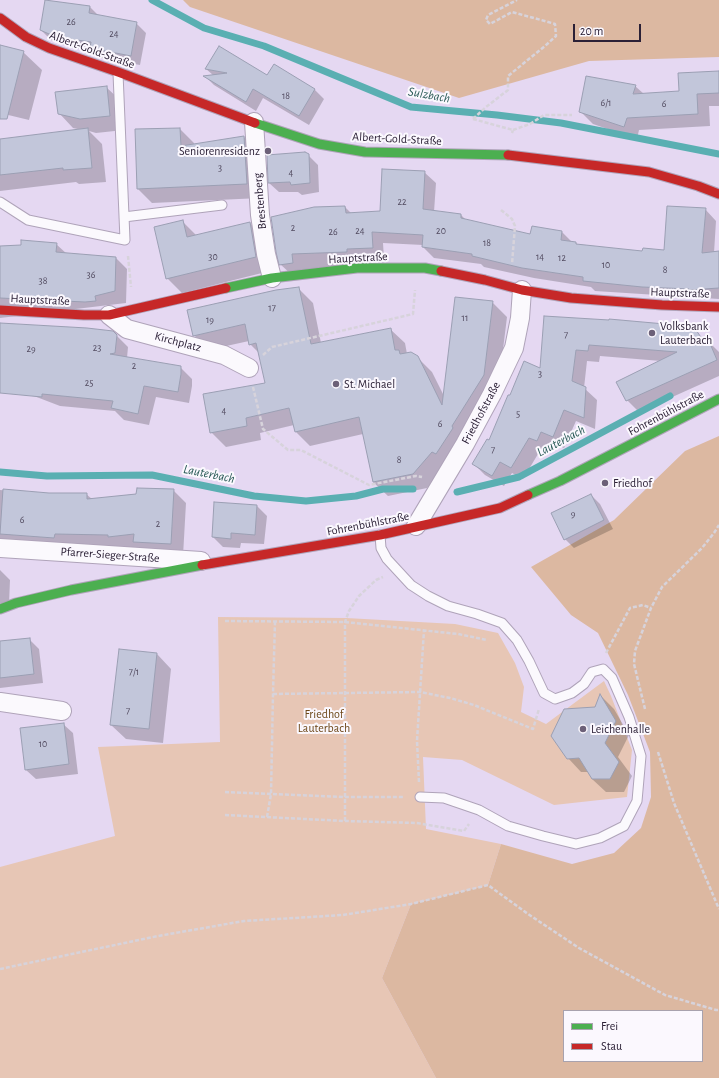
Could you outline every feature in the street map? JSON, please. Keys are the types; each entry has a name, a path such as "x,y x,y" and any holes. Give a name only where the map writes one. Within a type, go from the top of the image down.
{"street":[{"name":"Albert-Gold-Straße","path":"0,18 26,37 49,48 318,144 365,152 509,155 539,158 649,172 698,186 719,194"},
{"name":"Brestenberg","path":"254,122 260,215 266,254 272,278"},
{"name":"Hauptstraße","path":"0,310 109,315 272,278 357,268 425,268 522,290 571,298 662,305 719,307"},
{"name":"Friedhofstraße","path":"416,526 465,444 492,394 514,348 520,318 522,290"},
{"name":"Kirchplatz","path":"109,315 127,329 224,355 249,368"},
{"name":"Fohrenbühlstraße","path":"0,609 16,603 71,590 219,562 380,535 500,508 560,481 719,399"},
{"name":"Pfarrer-Sieger-Straße","path":"0,548 219,562"},
{"path":"0,702 62,711"}],"lane":[{"path":"0,202 28,220 125,240 118,72"},
{"path":"124,217 222,205"},
{"path":"380,535 381,548 387,559 411,585 448,606 502,623 517,640 544,693 555,700 572,693 584,684 592,672 602,668 612,678 629,718 641,756 636,801 624,826 600,838 576,844 508,826 479,810 444,798 420,797"}],"path":[{"path":"473,119 508,90 508,76 556,36 555,24 512,12 490,24 486,20 488,15 518,0"},
{"path":"513,130 530,124 544,115 572,115"},
{"path":"501,210 512,219 515,226 512,265 522,290"},
{"path":"125,240 134,310"},
{"path":"249,368 272,347 413,314 418,268"},
{"path":"255,394 263,429 288,450 301,450 369,485 416,476"},
{"path":"646,714 634,664 635,651 651,608 662,587 702,548 719,525"},
{"path":"345,821 345,622 349,611 359,596 376,580 396,569"},
{"path":"605,654 630,608 643,605 651,608"},
{"path":"225,621 345,622 458,634 487,640"},
{"path":"267,816 271,794 276,621"},
{"path":"225,792 345,797 420,797 417,741 424,630"},
{"path":"273,694 420,692 474,705 533,729 544,693"},
{"path":"658,751 674,803 719,909"},
{"path":"225,815 417,823 464,830 479,810"},
{"path":"0,969 158,936 244,921 343,915 411,904 488,885 585,952 665,994 719,1010"}],"green space":[{"name":"Friedhof Lauterbach","path":"218,617 346,618 455,624 498,633 515,663 524,687 521,712 546,724 604,681 632,750 627,797 554,805 462,760 423,757 426,829 501,844 488,885 411,904 382,978 436,1078 0,1078 0,867 115,836 98,747 220,742"}],"shaded area":[{"path":"183,0 719,0 719,57 589,61 459,98 190,7"},
{"path":"719,436 719,1078 436,1078 382,978 411,904 488,885 501,844 572,864 614,853 641,828 651,797 650,752 628,695 598,633 571,615 531,567 614,520 685,451"}],"building":[{"path":"45,0 90,6 89,13 137,22 131,56 90,48 91,42 56,37 40,30"},
{"path":"0,45 24,51 7,119 0,119"},
{"path":"219,46 267,75 274,64 315,89 299,116 253,89 246,102 203,76 227,73 205,69"},
{"path":"719,71 719,93 697,94 698,114 627,118 624,127 579,112 586,76 636,85 633,94 679,91 678,73"},
{"path":"107,86 110,116 80,119 58,114 55,92"},
{"path":"88,128 92,168 63,170 63,168 0,175 0,139"},
{"path":"180,128 181,146 244,136 247,184 137,189 135,129"},
{"path":"305,152 309,154 310,183 291,185 290,182 268,183 267,155"},
{"path":"382,169 425,171 423,209 461,214 461,218 530,234 532,226 562,231 561,240 576,242 576,244 642,251 643,248 664,250 667,206 706,208 702,253 719,251 719,288 689,290 583,281 583,277 522,268 472,256 472,254 422,247 423,235 372,232 373,248 347,249 347,252 292,254 293,263 279,265 271,217 314,207 345,206 346,213 380,211"},
{"path":"183,220 187,237 250,222 256,257 166,279 154,227"},
{"path":"21,240 57,243 56,252 116,257 115,291 95,296 96,301 85,302 0,298 0,246 21,245"},
{"path":"299,287 311,344 391,328 395,350 399,350 400,354 411,352 418,356 442,405 455,297 493,301 484,375 436,454 432,452 413,474 373,482 359,417 295,432 289,408 246,418 247,426 210,433 203,394 265,383 256,343 249,345 245,324 193,336 187,310 276,290"},
{"path":"544,316 609,319 676,325 677,330 691,328 696,330 705,343 709,341 717,360 626,401 616,382 677,352 589,345 588,351 576,350 572,381 586,387 584,418 564,410 553,437 541,432 537,441 529,438 511,468 500,462 492,476 472,464 487,439 489,440 524,361 540,368"},
{"path":"0,323 113,331 117,335 115,353 110,354 181,366 178,392 144,386 138,414 111,408 113,401 42,394 42,397 0,393"},
{"path":"137,488 174,489 171,544 133,542 134,534 108,537 108,535 55,534 54,538 0,534 3,489 49,493 87,493 87,499 136,494"},
{"path":"591,494 604,520 564,540 551,513"},
{"path":"214,502 257,505 255,535 231,533 231,539 212,537"},
{"path":"30,638 34,674 0,678 0,641"},
{"path":"119,649 157,653 149,729 110,725"},
{"name":"Leichenhalle","path":"600,694 616,721 605,743 619,762 610,779 592,779 579,758 567,759 551,736 564,709 595,707"},
{"path":"64,723 69,764 25,770 20,728"}],"waterway":[{"name":"Sulzbach","path":"152,0 204,28 264,46 411,107 561,123 719,154"},
{"name":"Lauterbach","path":"457,492 519,477 670,396"},
{"name":"Lauterbach","path":"0,472 47,476 152,475 254,496 306,501 356,496 383,489 413,489"}],"traffic: fast":[{"path":"255,123 319,144 365,152 508,155"},
{"path":"226,288 272,278 357,268 425,268 441,271"},
{"path":"528,495 560,481 719,399"},
{"path":"0,609 16,603 71,590 202,565"}],"traffic: jam":[{"path":"0,18 26,37 49,48 255,123"},
{"path":"508,155 649,172 698,186 719,194"},
{"path":"441,271 485,280 522,290 571,298 662,305 719,307"},
{"path":"0,310 109,315 226,288"},
{"path":"202,565 380,535 500,508 528,495"}],"place":[{"name":"Seniorenresidenz","path":"268,151"},
{"name":"Volksbank Lauterbach","path":"652,333"},
{"name":"St. Michael","path":"336,384"},
{"name":"Friedhof","path":"605,483"},
{"name":"Leichenhalle","path":"583,729"}]}
